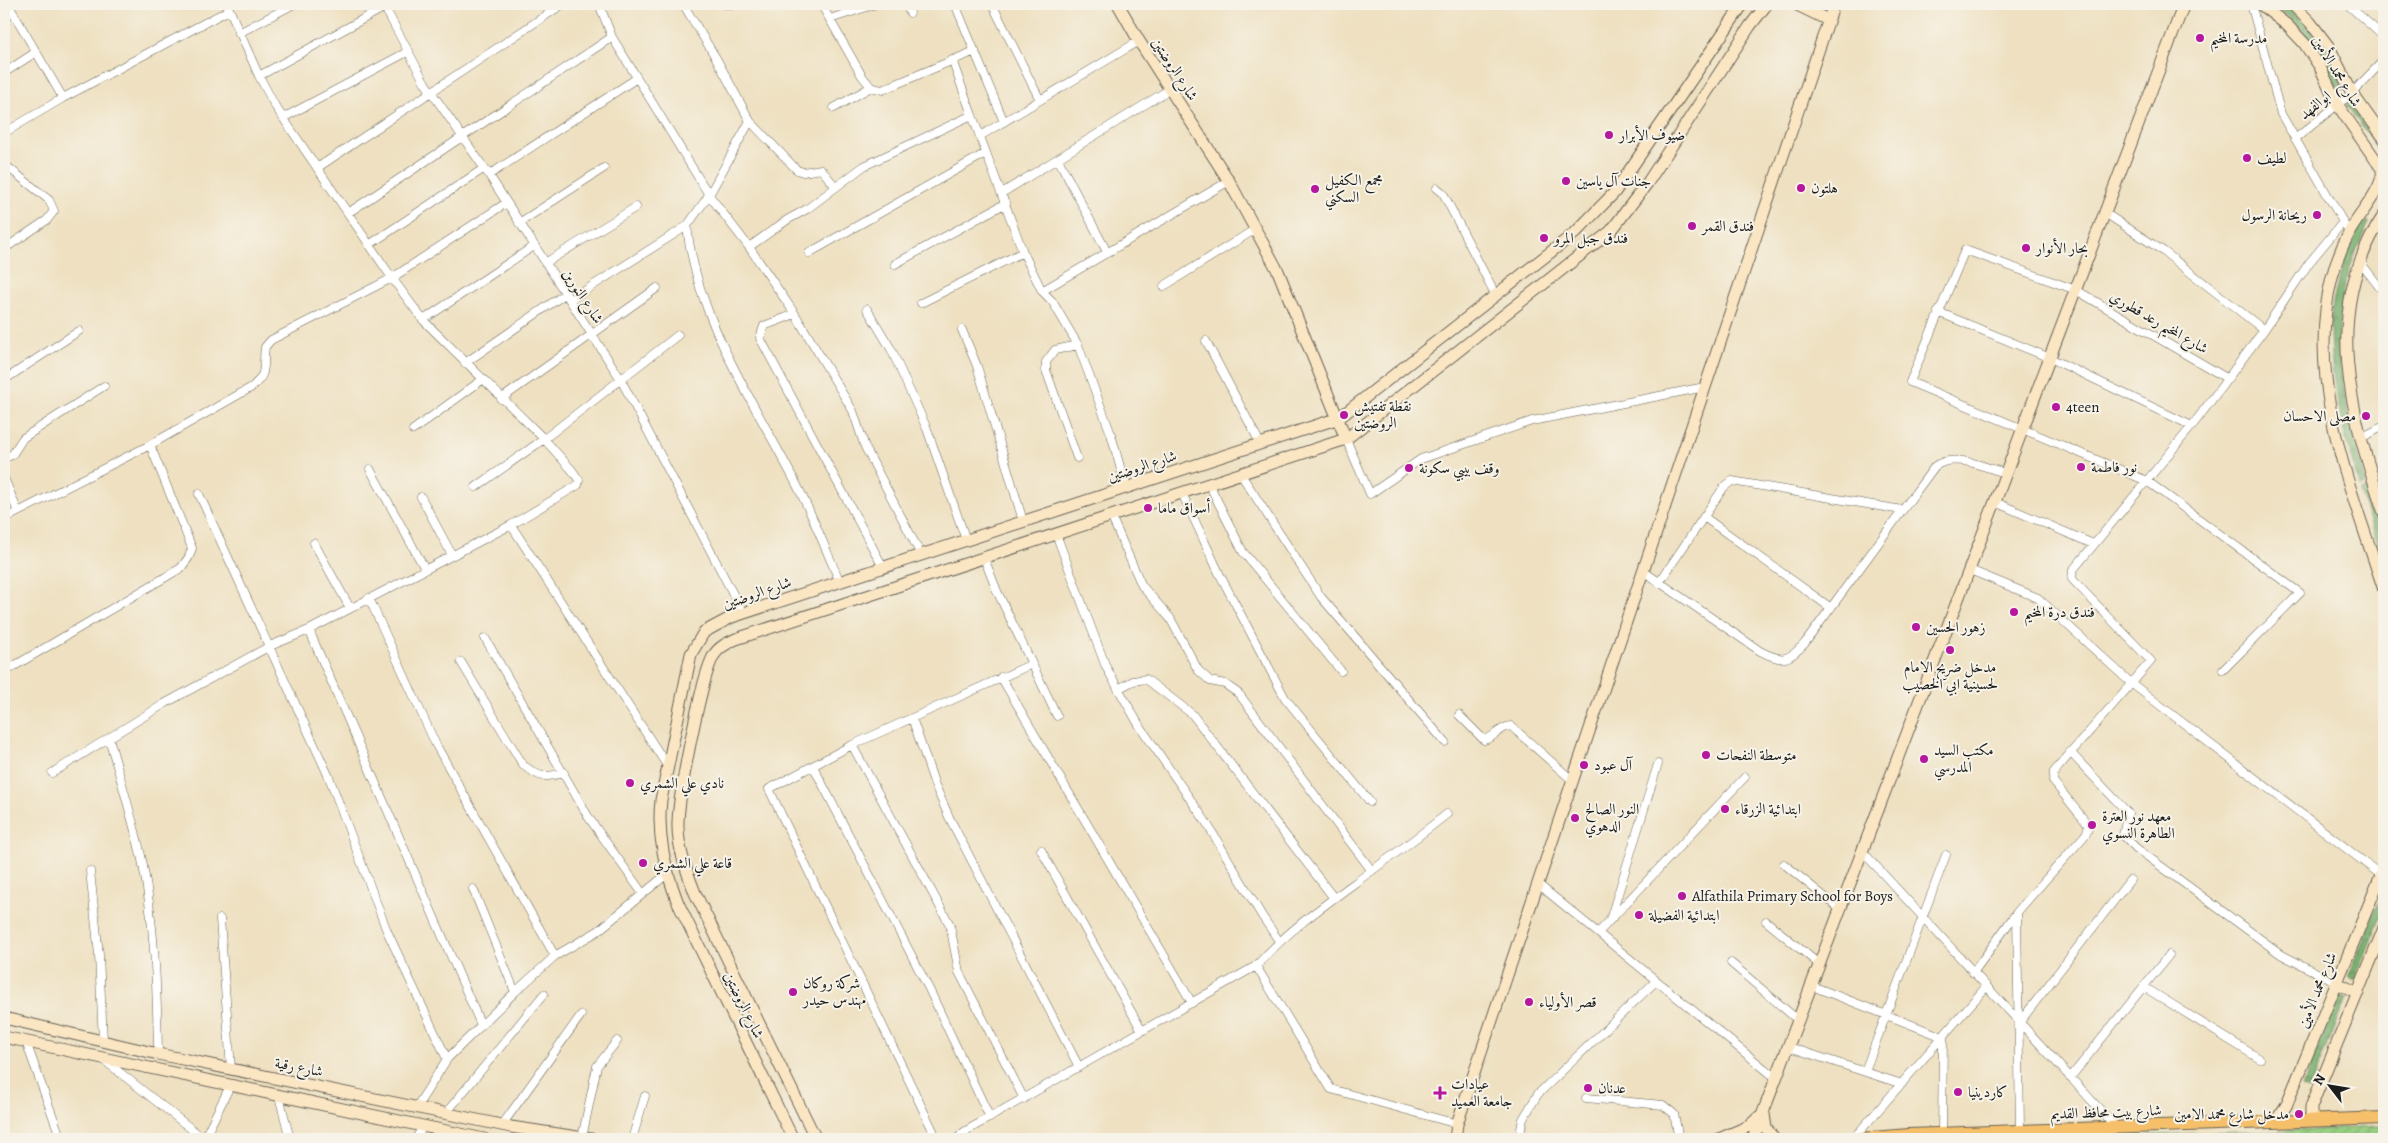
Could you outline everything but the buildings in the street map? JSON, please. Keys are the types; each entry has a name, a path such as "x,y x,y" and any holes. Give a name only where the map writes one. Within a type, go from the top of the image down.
{"main road":[{"name":"شارع الروضتين","path":"814,1138 695,893 683,857 678,827 680,802 707,671 718,650 736,639 1346,438 1278,271 1254,230 1229,180 1139,41 1118,4"},
{"path":"1339,418 1575,233 1609,198 1743,4"},
{"path":"1346,438 1611,231 1634,202 1750,26 1767,4"},
{"path":"1795,4 1828,20"},
{"path":"1455,1139 1457,1124 1834,4"},
{"path":"1753,1139 2184,4"},
{"name":"شارع محمد الأمين","path":"2260,4 2287,25 2304,43 2320,66 2337,104 2381,166 2383,173 2379,187 2346,227 2332,276 2325,313 2326,381 2345,471 2384,590"},
{"name":"شارع محمد الأمين","path":"2292,4 2310,22 2329,47 2352,93 2384,138"},
{"path":"2383,222 2360,262 2350,297 2346,336 2348,375 2361,438 2384,513"},
{"name":"شارع الروضتين","path":"793,1139 689,927 667,874 659,824 661,800 694,648 704,632 724,619 1339,418"},
{"name":"شارع محمد الأمين","path":"2275,1122 2286,1106 2383,872"},
{"path":"2316,1120 2312,1115 2311,1107 2384,928"},
{"path":"2337,983 2358,993"},
{"name":"شارع رقية","path":"4,1018 158,1054 416,1108 586,1139"},
{"path":"4,1037 484,1139"},
{"path":"279,1096 287,1088 282,1079"},
{"path":"323,1106 318,1102 318,1096 321,1090 327,1088"},
{"path":"1719,1139 1749,1126 1765,1110"},
{"path":"1765,1110 1766,1128 1774,1139"},
{"name":"شارع بيت محافظ القديم","path":"1859,1139 1981,1136 2020,1131 2384,1118"}],"street":[{"path":"8,4 63,98"},
{"path":"239,33 294,4"},
{"path":"318,168 563,4"},
{"path":"599,4 612,38 709,195 795,314 853,411 865,446 921,555"},
{"path":"683,4 716,58 750,121 796,170 803,172 821,169 836,186"},
{"path":"724,4 733,4"},
{"path":"821,4 862,76 871,87 882,90 975,51"},
{"path":"830,20 876,4"},
{"path":"906,4 910,13"},
{"path":"955,4 1004,122"},
{"path":"992,4 1040,100"},
{"path":"1973,973 2017,912 2086,834 2090,826 2053,781 2054,772 2151,661 2072,579 2076,564 2192,426 2264,330 2309,263 2346,227 2295,139 2276,98 2251,4"},
{"path":"2348,4 2384,37"},
{"path":"259,76 384,6"},
{"name":"شارع النورين","path":"384,6 431,92 486,172 620,378 743,613"},
{"path":"4,133 63,98 228,7 259,76 284,118 369,245 423,320 501,399 544,439 579,480 578,485 511,525 309,630 270,646 164,704 52,773"},
{"path":"348,213 461,136 612,38"},
{"path":"980,136 1139,41"},
{"path":"284,118 409,51"},
{"path":"4,73 36,52"},
{"path":"952,60 1023,252 1042,291 1052,301 1078,345 1112,434 1126,488"},
{"name":"ابوالفهد","path":"2295,139 2352,93 2384,60"},
{"path":"369,245 637,78"},
{"path":"834,108 871,87"},
{"path":"1002,193 1170,90"},
{"path":"749,248 787,220 807,209 864,166 972,115"},
{"path":"465,363 568,297 687,226 709,195 750,121"},
{"path":"809,253 986,153"},
{"path":"1058,158 1107,252"},
{"path":"4,164 49,200 54,211 47,220 4,249"},
{"path":"519,223 604,168"},
{"path":"1042,291 1229,180"},
{"path":"1437,188 1443,193 1496,296"},
{"path":"4,519 150,445 252,387 261,379 266,370 265,348 271,340 392,278 506,203"},
{"path":"895,264 1006,203"},
{"path":"545,263 636,207"},
{"path":"2105,213 2163,251 2264,330"},
{"path":"687,226 688,239 705,302 738,376 793,476 840,582"},
{"path":"1164,286 1254,230"},
{"path":"423,320 534,246"},
{"name":"شارع المخيم رعد قطوري","path":"1938,312 1965,250 2076,290 2228,379"},
{"path":"921,304 1023,252"},
{"path":"2360,262 2384,293"},
{"path":"501,399 657,288"},
{"path":"867,308 891,349 927,429 966,540"},
{"path":"2192,426 2050,358 1938,312 1910,382 2147,481 2300,593 2223,670"},
{"path":"795,314 764,326 760,338 883,567"},
{"path":"962,330 977,366 1023,521"},
{"path":"4,380 79,331"},
{"path":"476,487 544,439 620,378 678,336"},
{"path":"1206,341 1260,444"},
{"path":"1077,458 1046,370 1046,362 1055,350 1078,345"},
{"path":"412,430 482,380"},
{"path":"4,458 12,454 23,438 104,386"},
{"path":"1346,438 1370,494 1422,459 1532,421 1705,387"},
{"path":"2361,438 2384,426"},
{"path":"4,672 181,568 189,557 192,548 150,445"},
{"path":"1643,571 1760,651 1778,659 1789,658 1796,652 1831,608 1932,469 1944,461 1958,460 2006,473"},
{"path":"370,469 425,569"},
{"path":"1240,474 1321,597 1445,742"},
{"path":"4,481 18,512"},
{"path":"1659,582 1726,484 1732,481 1902,510"},
{"path":"1209,484 1243,552 1341,671"},
{"path":"1182,492 1220,575 1285,698 1370,802"},
{"path":"200,494 329,777 387,932 447,1059"},
{"path":"421,497 452,555"},
{"path":"1995,502 2093,544"},
{"path":"1111,516 1142,586 1170,618 1198,670 1210,681 1225,684 1239,694 1372,871"},
{"path":"1704,517 1831,608"},
{"path":"511,525 668,767"},
{"path":"1056,534 1106,667 1139,726 1206,822 1279,941"},
{"path":"314,543 350,608"},
{"path":"984,558 997,591 1057,716"},
{"path":"1970,570 2038,598 2131,683 2383,872"},
{"path":"369,598 436,746 555,956"},
{"path":"309,630 481,1025"},
{"path":"485,638 589,818 643,894"},
{"path":"461,662 523,765 537,776 546,777 564,773"},
{"path":"937,1139 769,789 852,745 1032,664"},
{"path":"1001,677 1192,1003"},
{"path":"1118,688 1133,680 1146,679 1192,714 1333,897"},
{"path":"1459,715 1484,740 1507,726 1511,726 1572,780"},
{"path":"912,718 935,784 949,817 1079,1067"},
{"path":"109,738 142,859 157,975 158,1054"},
{"path":"852,745 950,925 959,972 1024,1099"},
{"path":"2070,752 2128,813 2123,836 2136,848 2282,956 2337,983"},
{"path":"1610,922 1658,764"},
{"path":"813,766 929,989 990,1118"},
{"path":"1598,934 1745,777"},
{"path":"957,1139 964,1132 1256,966 1279,941 1333,897 1372,871 1447,814"},
{"path":"1041,850 1142,1031"},
{"path":"1863,852 2116,1128"},
{"path":"1865,1071 1946,855"},
{"path":"1784,864 1841,910"},
{"path":"90,871 100,955 103,1041"},
{"path":"416,1108 447,1059 515,992 555,956 598,930 667,874"},
{"path":"2020,1023 2130,880"},
{"path":"1538,884 1777,1079"},
{"path":"472,889 515,992"},
{"path":"2017,912 2020,1131"},
{"path":"220,919 231,1069"},
{"path":"1766,921 1820,965"},
{"path":"2070,1078 2169,956"},
{"path":"1731,963 1799,1021"},
{"path":"1256,966 1331,1089 1457,1124"},
{"path":"1519,1139 1522,1120 1538,1094 1656,981"},
{"path":"1812,986 1942,1037"},
{"path":"1853,1139 1986,987"},
{"path":"2144,988 2260,1059"},
{"path":"446,1114 544,994"},
{"path":"502,1125 581,1015"},
{"path":"1942,1037 1952,1136"},
{"path":"586,1139 597,1066 617,1041"},
{"path":"26,1042 61,1139"},
{"path":"1789,1047 1902,1084"},
{"path":"101,1057 204,1139 230,1086"},
{"path":"279,1096 290,1139"},
{"path":"632,1139 645,1096"},
{"path":"1586,1098 1663,1105 1674,1114 1678,1139"},
{"path":"416,1139 423,1126"}],"green space":[{"path":"2273,4 2284,7 2296,14 2306,24 2325,50 2345,88 2340,92 2305,33"},
{"path":"2351,100 2384,148 2384,158 2346,104"},
{"path":"2364,220 2369,223 2353,258 2344,291 2339,322 2339,352 2343,383 2366,484 2359,487 2338,403 2331,358 2330,337 2335,292 2347,255"},
{"path":"2367,488 2384,539 2384,563 2360,491"},
{"path":"2384,889 2384,908 2355,980 2348,977"},
{"path":"2340,996 2347,999 2309,1090 2302,1087"},
{"path":"2384,1127 2384,1139 2026,1139"}],"place":[{"name":"مدرسة المخيم","path":"2200,38"},
{"name":"ضيوف الأبرار","path":"1609,135"},
{"name":"لطيف","path":"2247,158"},
{"name":"جنات آل ياسين","path":"1566,181"},
{"name":"هلتون","path":"1801,188"},
{"name":"مجمع الكفيل السكني","path":"1315,189"},
{"name":"ريحانة الرسول","path":"2317,215"},
{"name":"فندق القمر","path":"1692,226"},
{"name":"فندق جبل المرو","path":"1544,238"},
{"name":"بحار الأنوار","path":"2026,248"},
{"name":"4teen","path":"2056,407"},
{"name":"نقطة تفتيش الروضتين","path":"1344,415"},
{"name":"مصلى الاحسان","path":"2366,416"},
{"name":"نور فاطمة","path":"2081,467"},
{"name":"وقف بيبي سكونة","path":"1409,468"},
{"name":"أسواق ماما","path":"1148,508"},
{"name":"فندق درة المخيم","path":"2014,612"},
{"name":"زهور الحسين","path":"1916,627"},
{"name":"مدخل ضريح الامام لحسينية ابي الخصيب","path":"1950,650"},
{"name":"متوسطة النفحات","path":"1706,755"},
{"name":"مكتب السيد المدرسي","path":"1924,759"},
{"name":"آل عبود","path":"1584,765"},
{"name":"نادي علي الشمري","path":"630,783"},
{"name":"ابتدائية الزرقاء","path":"1725,809"},
{"name":"النور الصالح الدهوي","path":"1575,818"},
{"name":"معهد نور العترة الطاهرة النسوي","path":"2092,825"},
{"name":"قاعة علي الشمري","path":"643,863"},
{"name":"Alfathila Primary School for Boys","path":"1682,896"},
{"name":"ابتدائية الفضيلة","path":"1639,915"},
{"name":"شركة روكان مهندس حيدر","path":"793,992"},
{"name":"قصر الأولياء","path":"1529,1002"},
{"name":"عدنان","path":"1588,1088"},
{"name":"كاردينيا","path":"1958,1092"},
{"name":"عيادات جامعة العميد","path":"1440,1093"},
{"name":"مدخل شارع محمد الامين","path":"2299,1114"}]}
